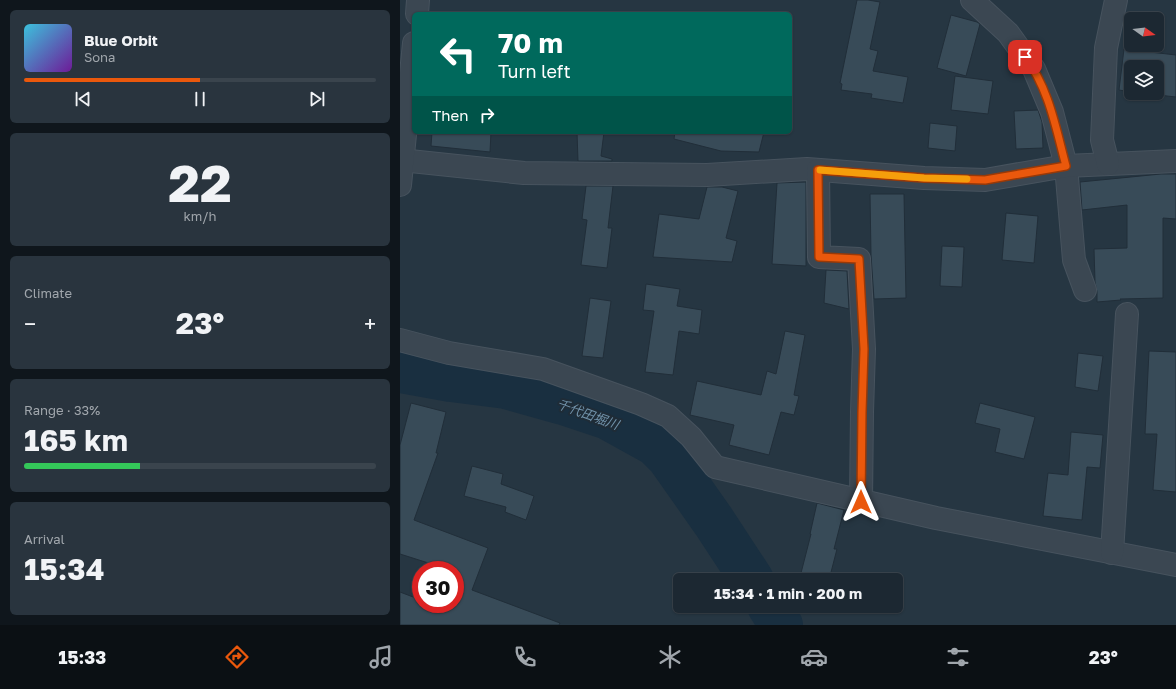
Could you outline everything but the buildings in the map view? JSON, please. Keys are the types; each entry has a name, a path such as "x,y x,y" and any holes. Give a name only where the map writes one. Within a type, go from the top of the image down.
{"street":[{"path":"417,12 418,0"},
{"path":"972,0 1008,33 1034,68 1052,112 1066,166 1074,260 1085,290"},
{"path":"1108,164 1102,140 1106,48 1116,0"},
{"path":"400,185 412,62"},
{"path":"402,160 524,173 707,175 807,169 924,178 985,180 1066,166 1176,161"},
{"path":"818,170 819,257 859,259 864,349 861,502"},
{"path":"1112,553 1127,314"},
{"path":"400,340 449,354 543,369 641,404 668,416 691,437 715,467 861,502 936,518 1176,565"}],"waterway":[{"name":"千代田堀川","path":"400,371 451,380 506,387 563,403 608,418 655,444 669,458 747,573"},
{"name":"千代田堀川","path":"773,613 781,625"}],"slow traffic":[{"path":"820,170 924,178 967,179"}],"route":[{"path":"861,502 864,349 859,259 819,257 818,170 924,178 985,180 1066,166 1052,112 1034,68 1025,57"}]}
